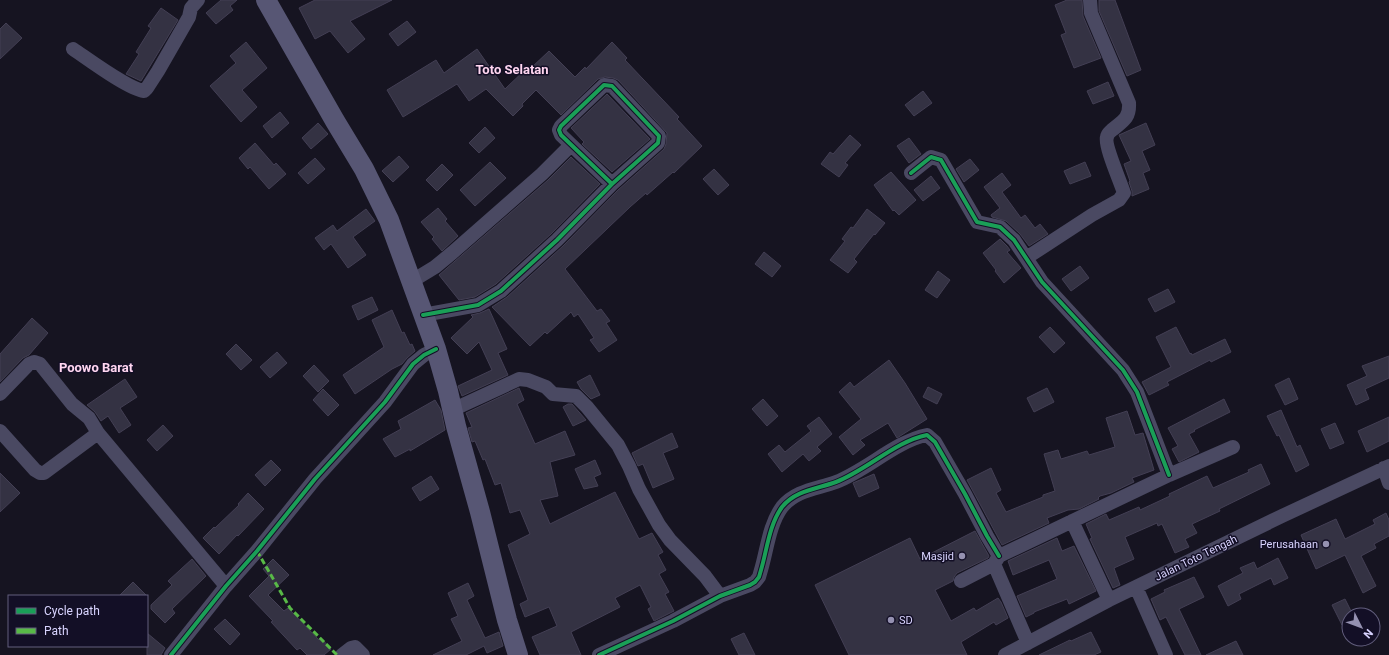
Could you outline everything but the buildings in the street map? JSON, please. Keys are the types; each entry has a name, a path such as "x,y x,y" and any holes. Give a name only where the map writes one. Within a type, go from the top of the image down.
{"main road":[{"path":"266,0 364,169 389,220 436,349 480,512 507,620 518,655"}],"street":[{"path":"73,49 112,75 131,86 144,91 158,71 189,17 191,8 198,0"},
{"path":"1026,258 1119,200 1124,193 1108,146 1107,137 1109,133 1127,118 1130,109 1129,103 1091,13 1090,0"},
{"path":"423,315 478,305 501,291 557,240 612,184 658,143 659,136 612,86 604,85 561,126 560,132 571,145 612,184"},
{"path":"412,281 435,267 452,254 542,174 571,145"},
{"path":"911,173 931,158 941,160 977,222 1000,228 1014,240 1042,282 1123,370 1137,392 1168,475"},
{"path":"171,655 315,479 385,402 413,364 427,353 436,349"},
{"path":"0,394 29,364 34,362 40,364 72,404 89,418 98,433 226,586"},
{"path":"452,410 519,379 528,380 546,387 554,394 576,396 618,445 639,489 659,525 670,540 705,576 720,596"},
{"path":"0,431 35,470 40,473 44,473 98,433"},
{"path":"599,655 673,621 720,596 755,582 759,577 774,521 788,500 808,490 825,486 850,476 903,444 927,435 935,442 966,494 997,560 1028,643"},
{"path":"961,581 997,560 1072,521 1168,475 1234,447"},
{"path":"1386,467 1389,483"},
{"name":"Jalan Toto Tengah","path":"1005,655 1109,600 1386,467"},
{"path":"1072,521 1109,600"},
{"path":"1136,587 1166,655"},
{"path":"342,655 350,648 355,647 363,655"}],"marked path":[{"path":"257,551 290,608 337,655"}],"cycle path":[{"path":"423,315 478,305 501,291 557,240 612,184 561,135 559,130 561,126 604,85 612,86 659,136 658,143 612,184"},
{"path":"911,173 931,157 941,160 977,222 1000,227 1014,240 1042,282 1123,370 1137,392 1169,475"},
{"path":"171,655 315,479 385,402 413,364 424,355 436,349"},
{"path":"599,655 673,621 720,596 755,582 759,577 774,522 782,507 788,501 800,493 848,477 904,443 927,435 935,442 999,556"}],"place":[{"name":"Perusahaan","path":"1326,544"},
{"name":"Masjid","path":"962,556"},
{"name":"SD","path":"891,620"}],"district":[{"name":"Toto Selatan","path":"512,69"},
{"name":"Poowo Barat","path":"96,367"}]}
